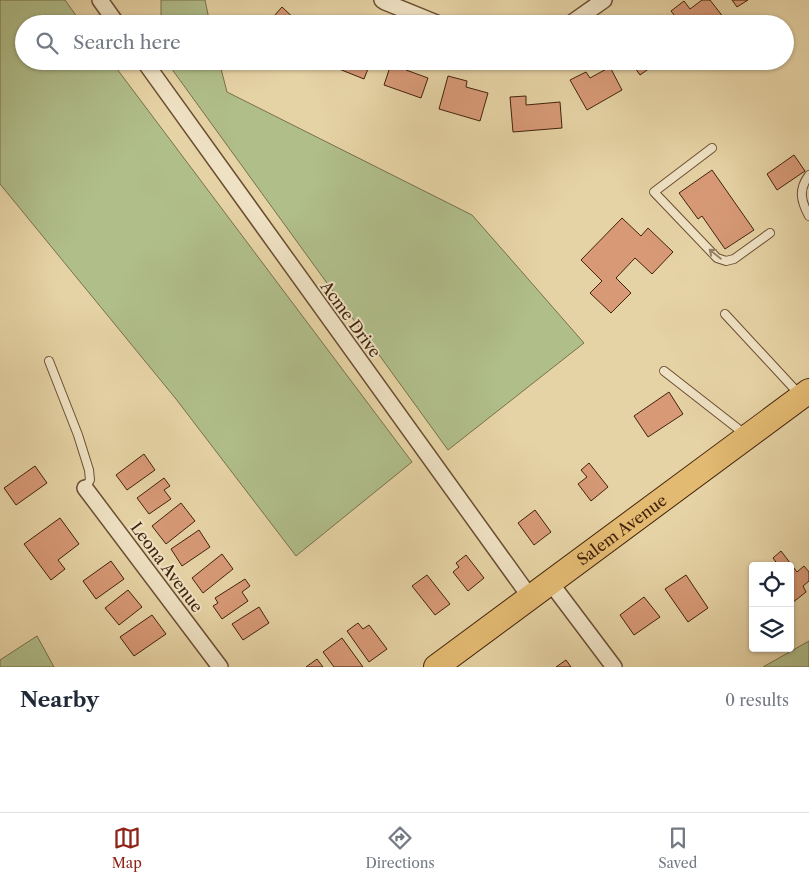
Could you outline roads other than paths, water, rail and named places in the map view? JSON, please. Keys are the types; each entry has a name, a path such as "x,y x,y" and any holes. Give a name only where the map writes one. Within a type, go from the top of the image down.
{"main road":[{"name":"Salem Avenue","path":"436,667 805,394"}],"street":[{"path":"100,0 111,15"},
{"path":"382,0 417,15"},
{"path":"583,15 604,0"},
{"name":"Acme Drive","path":"150,70 530,597"},
{"name":"Leona Avenue","path":"85,488 220,667"},
{"path":"550,582 614,667"}],"lane":[{"path":"712,148 654,192 717,258 726,261 734,259 770,233"},
{"path":"809,175 802,188 804,205 809,216"},
{"path":"725,314 805,394"},
{"path":"49,361 78,435 89,470 90,480 85,488"},
{"path":"664,371 748,436"}]}
